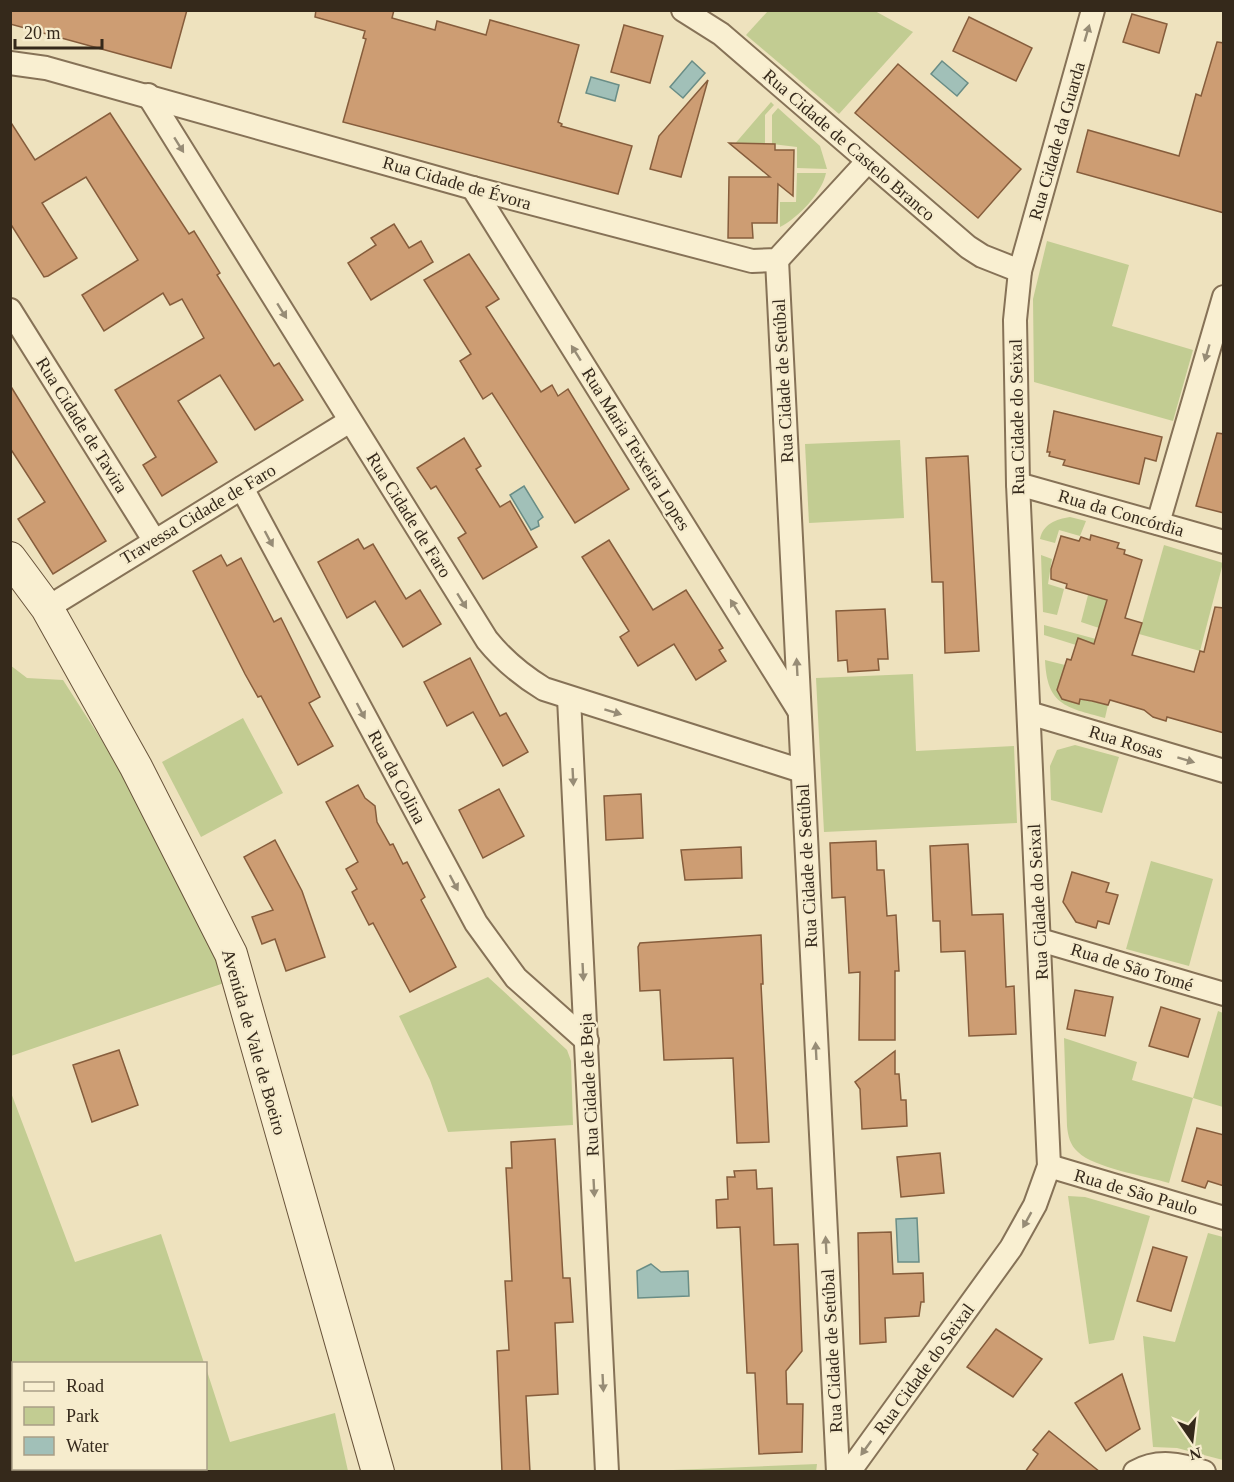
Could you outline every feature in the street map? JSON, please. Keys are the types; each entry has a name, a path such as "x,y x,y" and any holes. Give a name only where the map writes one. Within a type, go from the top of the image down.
{"street":[{"name":"Rua Cidade de Castelo Branco","path":"683,10 721,34 968,247 982,256 1020,271"},
{"name":"Rua Cidade da Guarda","path":"1020,271 1093,10"},
{"name":"Rua Cidade de Évora","path":"10,63 46,68 148,95 473,188 727,256 752,261 777,260"},
{"name":"Rua Cidade de Faro","path":"148,95 487,640 502,659 544,689 802,771"},
{"path":"777,260 867,162"},
{"name":"Rua Maria Teixeira Lopes","path":"473,188 799,710"},
{"name":"Rua Cidade de Setúbal","path":"777,260 838,1472"},
{"name":"Rua Cidade do Seixal","path":"849,1472 1011,1248 1035,1205 1049,1166 1018,484 1015,320 1020,271"},
{"path":"1158,523 1224,297"},
{"name":"Rua Cidade de Tavira","path":"10,310 154,540"},
{"name":"Travessa Cidade de Faro","path":"47,608 350,421"},
{"name":"Rua da Concórdia","path":"1018,484 1224,542"},
{"name":"Rua da Colina","path":"242,488 476,923 516,978 586,1041"},
{"name":"Avenida de Vale de Boeiro","path":"10,558 47,608 136,767 231,954 378,1472"},
{"name":"Avenida de Vale de Boeiro","path":"10,579 47,608"},
{"name":"Rua Cidade de Beja","path":"569,698 607,1472"},
{"name":"Rua Rosas","path":"1029,713 1224,771"},
{"name":"Rua de São Tomé","path":"1040,940 1224,994"},
{"name":"Rua de São Paulo","path":"1049,1166 1224,1218"},
{"path":"1135,1472 1144,1466 1164,1463 1204,1472"}],"green space":[{"path":"768,11 875,11 913,32 839,114 746,35"},
{"path":"771,102 774,105 765,115 765,144 733,146"},
{"path":"778,108 820,146 827,169 797,168 797,147 772,144 772,115"},
{"path":"797,173 826,173 814,197 794,218 780,227 780,202 796,202"},
{"path":"1047,241 1129,265 1112,326 1193,350 1173,421 1034,382 1033,299"},
{"path":"900,440 904,518 809,523 805,444"},
{"path":"1070,517 1086,521 1080,536 1059,530 1055,543 1040,539 1044,530 1051,523"},
{"path":"1164,545 1223,563 1200,651 1139,634"},
{"path":"1041,555 1052,559 1048,584 1064,589 1057,615 1043,612"},
{"path":"1088,595 1110,601 1099,628 1081,622"},
{"path":"1044,625 1096,639 1094,644 1078,639 1076,645 1044,635"},
{"path":"1045,660 1065,665 1057,690 1062,699 1078,704 1080,699 1108,705 1105,718 1079,711 1061,702 1054,695 1050,686"},
{"path":"10,665 27,678 63,680 133,789 227,982 11,1056"},
{"path":"913,674 916,751 1014,746 1017,823 824,832 816,678"},
{"path":"243,718 283,793 201,837 162,762"},
{"path":"1075,745 1119,757 1102,813 1051,800 1050,766 1057,750"},
{"path":"1151,861 1213,879 1189,966 1126,949"},
{"path":"488,977 567,1050 571,1061 573,1125 448,1132 430,1080 399,1016"},
{"path":"1218,1011 1223,1013 1223,1107 1193,1098"},
{"path":"1064,1038 1137,1062 1132,1080 1193,1098 1169,1183 1096,1163 1078,1152 1069,1137"},
{"path":"10,1090 75,1262 161,1234 204,1362 12,1362 12,1470 207,1470 207,1371 230,1442 335,1413 348,1471 11,1471"},
{"path":"1068,1196 1085,1197 1150,1216 1114,1340 1089,1344"},
{"path":"1208,1233 1223,1237 1223,1460 1177,1448 1153,1447 1143,1336 1175,1342"},
{"path":"817,1464 816,1472 649,1471"}],"water":[{"path":"692,61 705,73 683,98 670,87"},
{"path":"942,61 968,83 957,96 931,74"},
{"path":"591,77 619,85 615,101 586,93"},
{"path":"524,486 543,517 538,521 539,526 531,530 510,495"},
{"path":"917,1218 919,1262 898,1262 896,1219"},
{"path":"651,1264 661,1272 688,1271 689,1296 638,1298 637,1271"}],"building":[{"path":"10,10 187,10 171,68 10,24"},
{"path":"316,10 394,10 392,18 435,30 437,21 486,35 490,20 579,45 558,122 562,124 561,126 632,146 618,194 343,122 366,39 363,38 365,31 315,17"},
{"path":"1132,14 1167,24 1159,53 1123,42"},
{"path":"969,17 1032,48 1016,81 953,51"},
{"path":"624,25 663,36 650,83 611,72"},
{"path":"1217,42 1224,43 1224,213 1077,172 1088,130 1179,156 1196,94 1201,96"},
{"path":"898,64 1021,169 978,218 855,113"},
{"path":"708,80 681,177 650,169 659,136"},
{"path":"110,113 189,234 194,231 220,273 217,275 274,366 279,363 303,400 255,430 220,375 178,401 217,462 162,496 143,465 156,457 115,390 204,338 182,299 170,305 163,293 104,331 82,295 138,260 86,177 42,203 77,258 48,276 44,277 10,223 10,121 35,160"},
{"path":"729,143 775,144 775,150 794,150 793,196 778,184 777,223 752,223 753,238 728,238 729,177 770,177"},
{"path":"394,224 409,248 421,241 433,262 371,300 348,263 376,245 371,238"},
{"path":"469,254 499,299 486,307 541,392 552,385 558,396 568,389 629,489 575,523 492,393 483,399 460,361 471,354 424,280"},
{"path":"10,385 106,541 53,574 18,519 45,502 10,448"},
{"path":"1054,411 1162,437 1156,461 1145,458 1139,484 1063,465 1065,460 1049,456 1050,452 1047,452"},
{"path":"1217,433 1224,434 1224,513 1196,506"},
{"path":"464,438 481,466 476,469 500,507 510,501 537,547 483,579 458,538 466,533 436,486 431,489 417,468"},
{"path":"968,456 979,651 945,653 943,582 932,582 926,458"},
{"path":"1091,535 1119,543 1117,548 1125,550 1124,554 1142,560 1125,618 1142,623 1132,655 1194,672 1200,651 1204,652 1215,607 1224,608 1224,733 1167,717 1166,721 1153,717 1144,710 1110,700 1108,705 1080,699 1079,704 1062,699 1057,690 1067,659 1071,660 1078,638 1094,644 1107,600 1066,588 1067,584 1051,579 1051,569 1061,536 1079,541 1081,537 1090,540"},
{"path":"358,539 364,549 373,544 406,599 420,590 441,624 403,647 375,601 347,618 318,562"},
{"path":"609,540 653,610 686,590 723,648 719,650 726,661 696,680 674,644 638,666 620,637 629,631 582,557"},
{"path":"221,555 227,566 241,558 274,622 281,618 320,697 309,703 333,746 298,765 261,696 258,697 245,674 193,571"},
{"path":"885,609 888,659 878,659 879,670 848,672 847,660 838,661 836,611"},
{"path":"470,658 500,716 506,713 528,752 503,766 473,712 447,726 424,682"},
{"path":"358,785 365,798 375,806 377,822 390,845 393,844 403,864 407,862 425,897 421,900 456,967 410,992 373,923 369,925 352,892 357,889 346,869 358,862 326,802"},
{"path":"499,789 524,836 483,858 459,810"},
{"path":"641,794 643,838 606,840 604,796"},
{"path":"275,840 302,891 325,957 286,971 275,939 262,944 252,917 273,910 244,857"},
{"path":"876,841 877,870 884,870 887,916 896,915 899,971 895,971 895,1040 859,1040 860,972 849,973 845,897 832,898 830,843"},
{"path":"968,844 972,915 1003,914 1006,987 1014,986 1016,1034 969,1036 965,951 941,952 940,921 933,921 930,846"},
{"path":"741,847 742,878 685,880 681,850"},
{"path":"1072,872 1109,883 1106,892 1118,895 1109,924 1098,921 1096,928 1076,922 1063,902"},
{"path":"761,935 763,984 761,984 769,1142 737,1143 733,1058 664,1060 660,990 640,991 638,947 640,943"},
{"path":"1075,990 1113,997 1105,1036 1067,1029"},
{"path":"1161,1007 1200,1019 1188,1057 1149,1046"},
{"path":"119,1050 138,1105 92,1122 73,1065"},
{"path":"895,1051 895,1074 899,1074 901,1100 906,1100 907,1126 862,1129 860,1089 855,1082"},
{"path":"1197,1128 1224,1135 1224,1186 1208,1181 1205,1188 1182,1181"},
{"path":"555,1139 563,1278 570,1278 573,1322 555,1323 558,1394 526,1396 530,1472 502,1472 497,1351 509,1350 505,1281 512,1281 506,1168 512,1168 511,1142"},
{"path":"940,1153 944,1193 901,1197 897,1157"},
{"path":"756,1170 757,1189 772,1188 774,1245 798,1244 802,1351 786,1371 787,1404 803,1404 802,1452 759,1454 755,1373 747,1373 740,1227 717,1228 716,1200 728,1199 727,1177 735,1177 734,1171"},
{"path":"891,1232 893,1274 923,1273 924,1302 921,1302 919,1316 885,1318 886,1342 860,1344 858,1233"},
{"path":"1153,1247 1187,1257 1171,1311 1137,1301"},
{"path":"996,1329 1042,1359 1013,1397 967,1367"},
{"path":"1122,1374 1140,1429 1106,1451 1075,1403"},
{"path":"1049,1431 1100,1472 1025,1472 1038,1454 1033,1450"}]}
